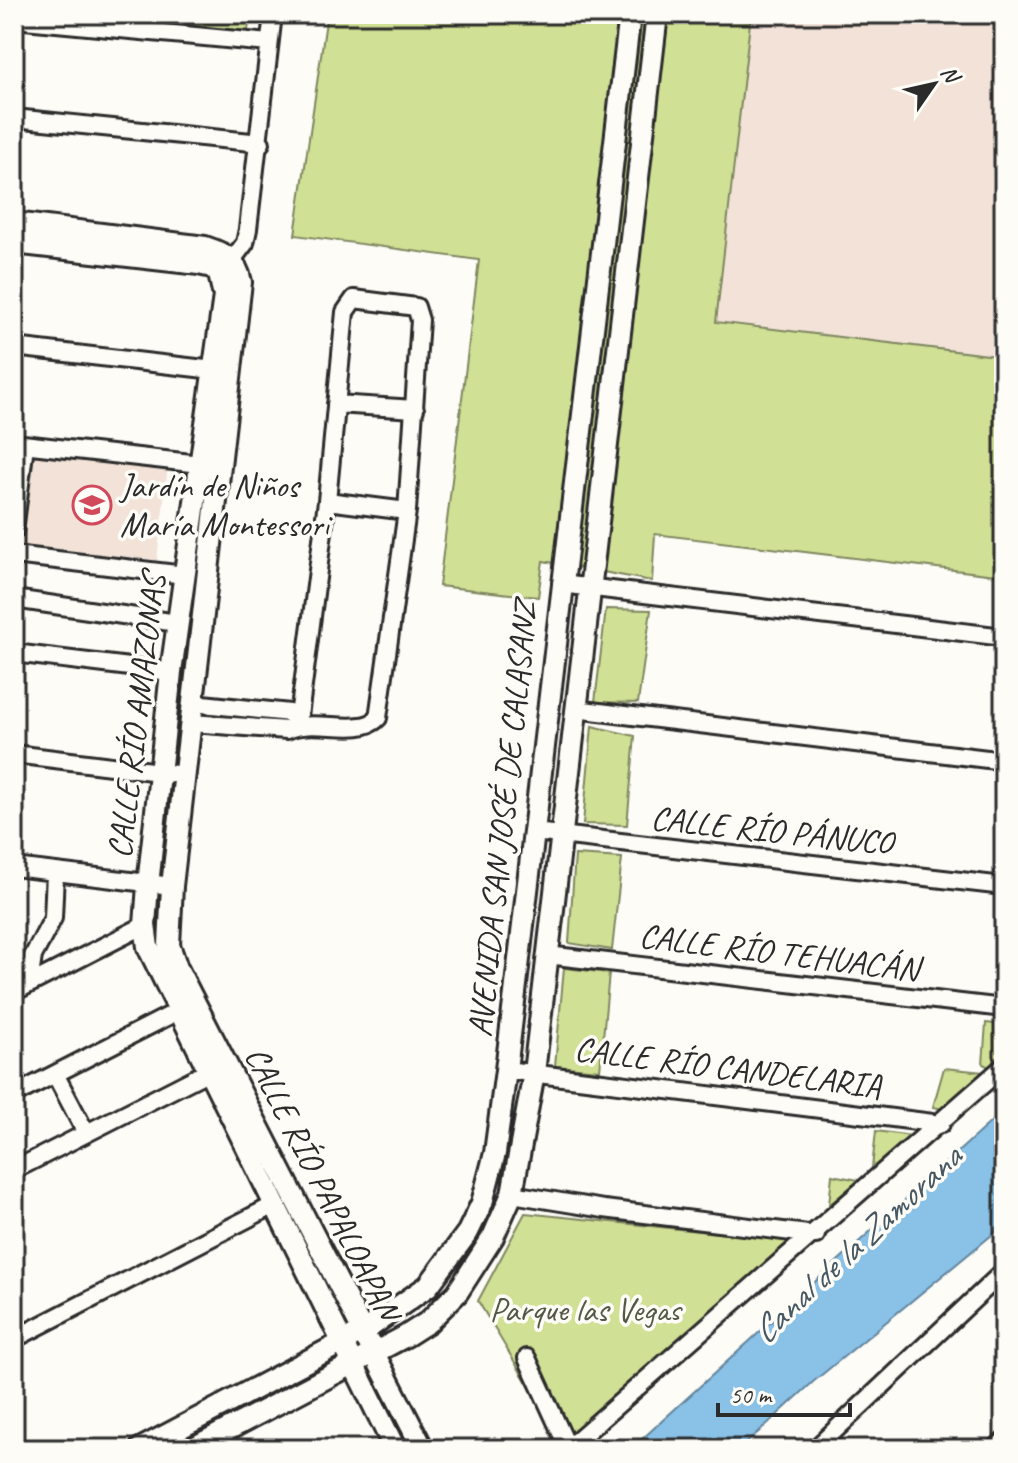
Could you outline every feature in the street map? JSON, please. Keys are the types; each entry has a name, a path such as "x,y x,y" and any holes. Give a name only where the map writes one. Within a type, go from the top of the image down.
{"street":[{"name":"CALLE RÍO AMAZONAS","path":"158,946 145,925 177,623 226,267 245,243 261,143 273,14"},
{"name":"AVENIDA SAN JOSÉ DE CALASANZ","path":"140,1449 342,1344 428,1286 468,1232 491,1176 630,14"},
{"name":"AVENIDA SAN JOSÉ DE CALASANZ","path":"191,1449 376,1354 428,1322 457,1293 493,1237 512,1194 534,1073 657,14"},
{"path":"14,19 121,22 269,43"},
{"path":"14,118 261,143"},
{"path":"14,223 205,247 227,254 226,267 14,243"},
{"name":"CALLE RÍO AMAZONAS","path":"158,946 172,886 241,282 226,267"},
{"path":"192,713 287,730 298,724 367,726 378,718 407,511 420,313 416,307 354,299 345,312 327,501 298,724"},
{"path":"591,336 619,339"},
{"path":"14,347 214,370"},
{"path":"336,404 415,409"},
{"path":"14,531 19,444 200,464"},
{"path":"327,501 407,511"},
{"path":"189,545 210,546"},
{"path":"14,555 185,575"},
{"path":"561,584 1004,637"},
{"path":"14,599 177,623"},
{"path":"14,653 171,672"},
{"path":"575,709 1004,761"},
{"path":"14,754 184,775"},
{"name":"CALLE RÍO PÁNUCO","path":"534,832 1004,886"},
{"path":"16,869 172,886"},
{"path":"21,988 53,918 55,873"},
{"path":"21,988 145,925"},
{"name":"CALLE RÍO PAPALOAPAN","path":"158,946 217,1067 364,1331 423,1449"},
{"name":"CALLE RÍO TEHUACÁN","path":"547,955 1004,1008"},
{"path":"14,1095 187,1007"},
{"path":"527,1358 568,1449 816,1235 1004,1066"},
{"path":"14,1170 217,1067"},
{"name":"CALLE RÍO PAPALOAPAN","path":"217,1067 274,1205 395,1449"},
{"name":"CALLE RÍO CANDELARIA","path":"506,1070 941,1124"},
{"path":"55,1074 86,1133"},
{"path":"512,1194 604,1209 816,1235"},
{"path":"14,1339 274,1205"},
{"path":"815,1449 1004,1271"},
{"path":"995,1449 1004,1441"}],"shaded area":[{"path":"751,14 1004,14 1004,357 716,322"},
{"name":"Jardín de Niños María Montessori","path":"27,450 168,466 157,560 17,545"}],"green space":[{"path":"135,14 250,14 248,31 134,20"},
{"path":"327,14 456,14 492,18 493,14 751,14 716,322 1004,357 1004,576 655,534 652,581 543,561 538,597 439,586 479,260 295,235"},
{"path":"606,609 651,610 638,703 595,702"},
{"path":"592,726 635,736 627,825 583,824"},
{"path":"575,855 622,858 612,950 569,943"},
{"path":"564,968 609,973 600,1070 555,1066"},
{"path":"986,1023 1004,1025 1004,1053 989,1067 983,1064"},
{"path":"944,1068 984,1072 943,1109 933,1107"},
{"path":"876,1131 911,1136 872,1168"},
{"path":"832,1175 859,1180 829,1205"},
{"name":"Parque las Vegas","path":"525,1213 794,1241 565,1446 478,1301"}],"water":[{"path":"1004,1110 1004,1225 813,1382 740,1449 631,1449"}],"place":[{"name":"Jardín de Niños María Montessori","path":"92,505"}],"water label":[{"name":"Canal de la Zamorana","path":"856,1244"}]}
